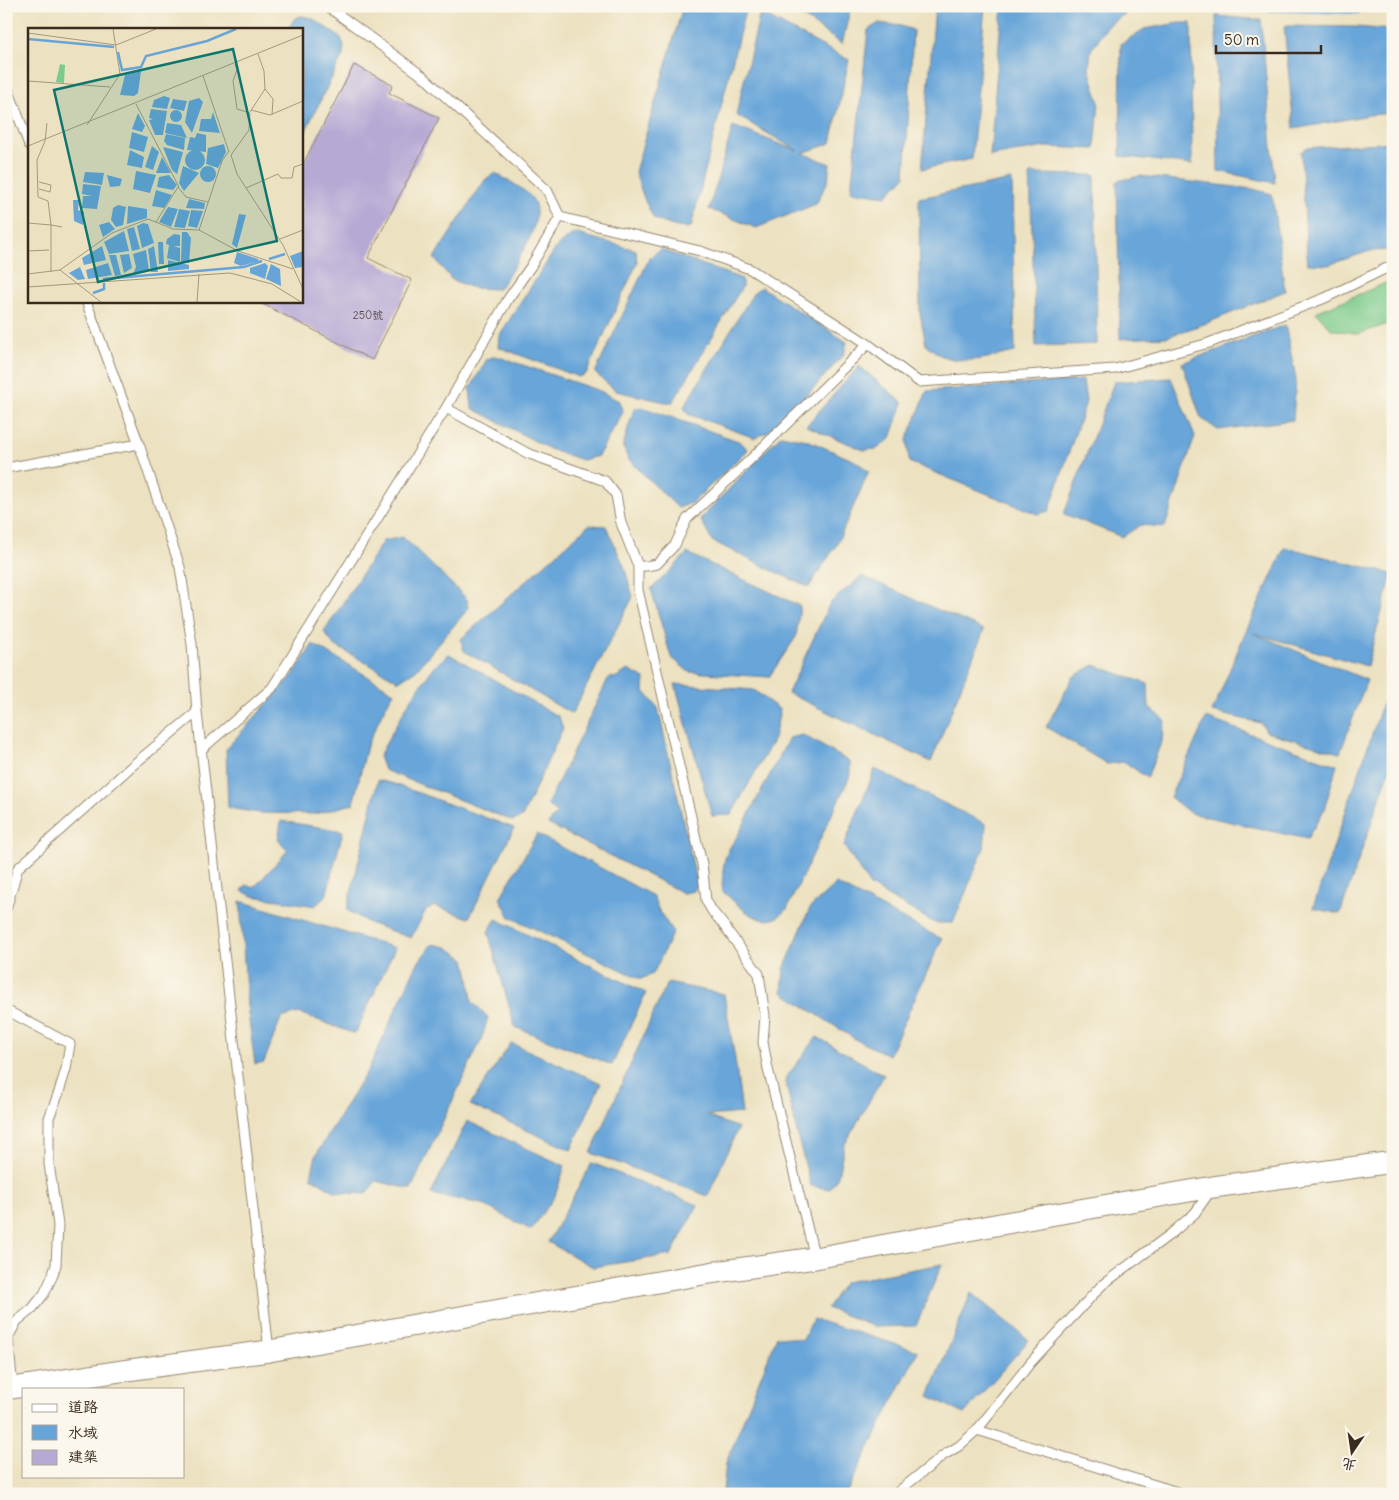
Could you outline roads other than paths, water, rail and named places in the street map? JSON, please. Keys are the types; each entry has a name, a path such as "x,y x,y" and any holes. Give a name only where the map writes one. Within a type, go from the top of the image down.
{"street":[{"path":"10,1388 269,1351 709,1273 815,1258 1050,1215 1213,1188 1393,1162"}],"lane":[{"path":"326,6 424,78 547,190 560,217"},
{"path":"6,83 28,141"},
{"path":"560,217 700,251 750,269 868,344 919,382 1114,369 1209,343 1325,298 1393,265"},
{"path":"202,749 272,688 446,408 508,299 531,266 560,217"},
{"path":"86,302 139,444 180,567 192,644 197,712 269,1351"},
{"path":"638,566 656,564 675,546 687,519 868,344"},
{"path":"446,408 527,453 605,481 616,495 621,523 638,566 638,590 702,864 706,900 712,912 759,974 765,1016 763,1042 768,1069 815,1258"},
{"path":"6,468 139,444"},
{"path":"6,909 18,868 133,764 197,712"},
{"path":"6,1010 70,1044 64,1077 49,1118 49,1164 58,1225 56,1265 44,1294 32,1309 17,1322 8,1338 10,1388"},
{"path":"895,1494 944,1455 960,1446 977,1430 1030,1362 1102,1285 1195,1214 1213,1188"},
{"path":"977,1430 1184,1494"}],"water":[{"path":"683,6 746,7 691,227 686,228 672,226 654,219 645,201 635,172"},
{"path":"787,6 851,6 842,44"},
{"path":"935,6 985,6 972,159 922,169"},
{"path":"1002,6 1126,6 1125,14 1109,24 1091,50 1089,68 1099,102 1095,149 1046,147 990,156"},
{"path":"760,13 849,60 831,143 803,153 830,164 828,181 816,204 756,228 709,209 733,126 798,151 736,115"},
{"path":"301,16 312,18 341,38 344,45 343,55 302,138 302,28 289,28 294,19"},
{"path":"1216,16 1261,20 1275,183 1218,171"},
{"path":"879,23 913,30 905,177 886,196 851,191 868,30"},
{"path":"1179,23 1191,23 1192,165 1120,156 1121,44 1144,29"},
{"path":"1284,26 1356,27 1393,30 1393,113 1369,115 1294,129"},
{"path":"1393,142 1393,250 1370,251 1328,265 1308,264 1301,152 1306,148"},
{"path":"495,173 519,187 531,197 536,206 536,218 527,244 499,289 473,288 452,280 434,258 485,180"},
{"path":"1030,174 1095,175 1097,344 1036,346"},
{"path":"1140,176 1253,189 1272,194 1285,291 1207,323 1166,337 1120,339 1117,181"},
{"path":"1012,180 1015,352 969,360 951,359 942,356 926,345 920,313 919,198"},
{"path":"574,233 636,250 637,263 586,374 579,377 498,347 499,336 558,245"},
{"path":"660,249 742,279 742,287 673,402 665,402 616,391 595,373 649,259"},
{"path":"761,287 847,342 844,354 780,426 755,438 688,414 684,407 754,292"},
{"path":"1285,325 1296,378 1293,420 1218,430 1201,418 1182,363"},
{"path":"496,356 600,391 619,401 623,412 598,456 582,460 552,450 472,408 470,389 487,359"},
{"path":"859,366 903,403 891,438 877,449 864,450 806,426"},
{"path":"1171,378 1195,436 1165,527 1141,525 1122,537 1064,514 1114,382"},
{"path":"1083,380 1086,402 1049,511 1037,514 909,462 907,440 927,391"},
{"path":"642,407 741,442 748,450 692,503 678,508 628,459 623,445 634,409"},
{"path":"781,435 807,440 855,461 869,471 837,544 809,587 712,541 700,519"},
{"path":"589,525 606,526 624,566 633,597 572,714 464,651 461,639"},
{"path":"403,537 467,599 468,609 416,670 399,681 334,645 324,632 383,541"},
{"path":"1285,547 1392,574 1367,666 1253,633 1367,680 1340,753 1267,732 1261,723 1212,712 1246,631"},
{"path":"687,553 800,606 796,637 769,677 689,672 671,657 651,589"},
{"path":"862,576 984,630 931,762 788,693 830,603"},
{"path":"313,644 394,692 367,746 353,804 315,814 259,813 228,808 226,749 293,675"},
{"path":"449,654 559,717 563,728 522,817 513,821 384,770 379,756 409,702 434,667"},
{"path":"1094,665 1148,684 1149,707 1165,720 1162,740 1147,778 1125,762 1107,764 1046,727 1073,677"},
{"path":"628,670 645,679 644,691 658,708 698,882 694,891 683,893 548,824 557,813 547,805 609,677 615,678"},
{"path":"675,684 754,690 780,710 774,739 731,815 712,816"},
{"path":"1386,693 1393,696 1393,760 1340,914 1313,908"},
{"path":"1206,718 1337,765 1324,810 1307,839 1190,813 1170,797"},
{"path":"803,735 850,762 850,776 787,909 778,917 770,920 762,919 748,913 722,891 724,862 728,850 737,837 789,738"},
{"path":"875,769 986,824 984,848 953,923 935,923 870,886 844,846"},
{"path":"378,780 394,784 514,828 469,918 435,906 426,910 411,938 369,923 347,910"},
{"path":"281,821 343,831 326,896 315,906 253,896 242,891 246,885 254,888 288,850 278,840"},
{"path":"537,834 653,896 659,911 673,932 653,974 641,979 510,917 500,898"},
{"path":"836,884 942,939 889,1055 858,1041 782,992 784,969 810,908"},
{"path":"240,901 395,948 355,1034 299,1013 281,1018 264,1062 255,1064 247,1006"},
{"path":"496,919 646,993 612,1065 515,1027 488,932"},
{"path":"432,944 447,947 465,959 472,1001 488,1017 482,1038 411,1189 376,1181 366,1194 336,1192 311,1177 316,1155 369,1068 417,964"},
{"path":"667,983 724,994 742,1113 707,1116 738,1128 708,1196 591,1153"},
{"path":"817,1037 884,1075 844,1146 838,1176 830,1189 811,1186 785,1079"},
{"path":"511,1043 601,1083 571,1150 470,1105"},
{"path":"467,1121 565,1166 555,1196 531,1230 482,1204 431,1194"},
{"path":"592,1163 698,1205 671,1255 593,1267 548,1242"},
{"path":"942,1264 916,1326 875,1327 827,1308 845,1282"},
{"path":"971,1293 1029,1340 964,1414 929,1396"},
{"path":"813,1319 918,1351 848,1490 839,1494 762,1494 723,1491 726,1463 777,1336 803,1340"}],"waterway":[{"path":"1248,6 1269,9 1359,12"}]}
